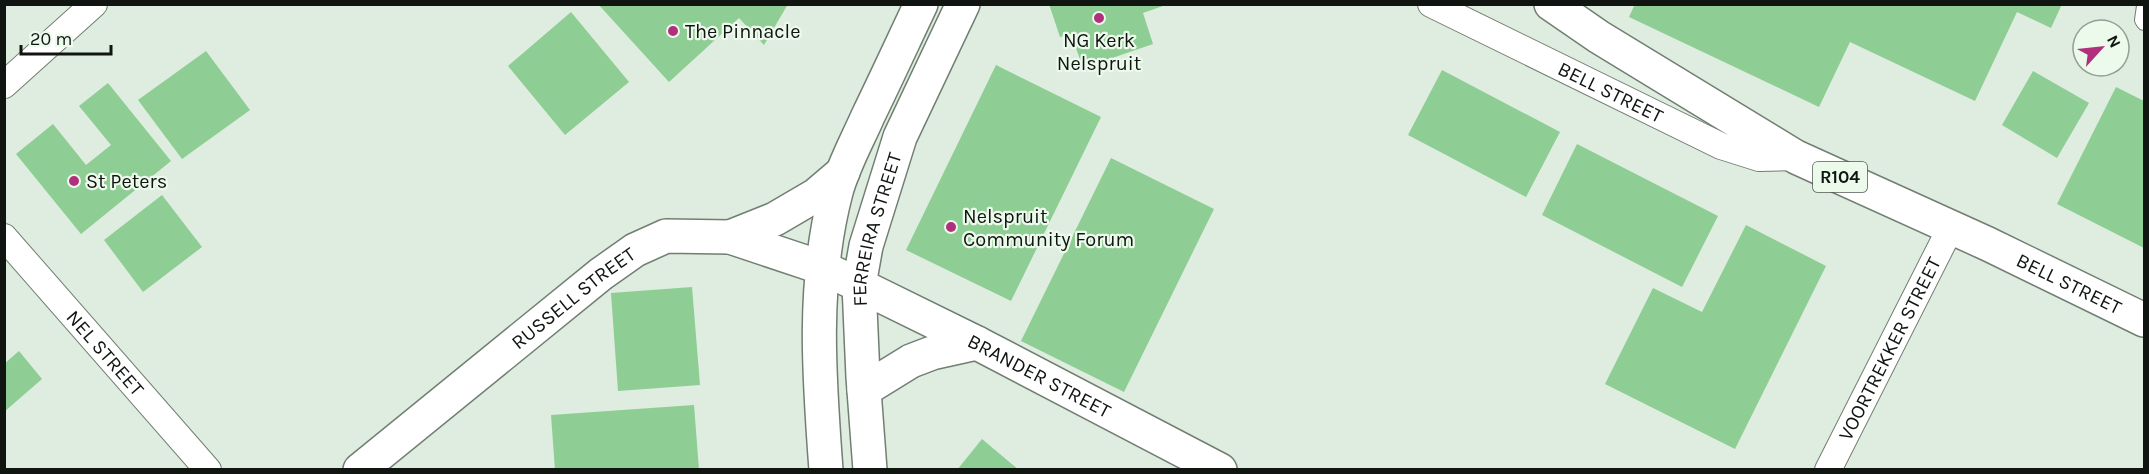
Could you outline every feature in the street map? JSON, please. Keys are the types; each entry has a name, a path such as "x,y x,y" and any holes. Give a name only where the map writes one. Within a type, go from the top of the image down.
{"main road":[{"name":"FERREIRA STREET","path":"826,470 819,376 819,324 823,268 834,201 843,172 921,4"},
{"name":"FERREIRA STREET","path":"870,470 859,285 873,221 900,137 963,4"},
{"name":"BELL STREET","path":"1551,4 1599,37 1796,157 1951,227 2145,320"},
{"path":"730,237 775,219 816,195 843,172"},
{"name":"RUSSELL STREET","path":"360,470 601,274 635,250 666,236 730,237 823,268"},
{"name":"BRANDER STREET","path":"823,268 977,343 1220,470"},
{"path":"864,390 911,361 932,353 977,343"}],"street":[{"path":"4,85 94,4"},
{"name":"BELL STREET","path":"1431,4 1720,146 1760,158 1796,157"},
{"name":"VOORTREKKER STREET","path":"1828,470 1951,227"},
{"name":"NEL STREET","path":"4,237 208,470"}],"lane":[{"path":"2145,6 2142,20 2145,23"}],"building":[{"name":"The Pinnacle","path":"598,4 788,4 764,45 739,18 669,82"},
{"path":"1049,4 1162,4 1163,6 1143,13 1153,44 1083,68 1071,34 1060,37"},
{"path":"1635,4 2062,4 2051,28 2017,12 1975,101 1850,42 1819,107 1629,17"},
{"path":"571,12 629,82 565,135 508,66"},
{"path":"206,51 250,110 182,159 138,100"},
{"path":"996,65 1101,117 1011,301 906,250"},
{"path":"1442,70 1560,132 1526,197 1408,135"},
{"path":"2033,71 2089,103 2057,158 2002,125"},
{"path":"108,83 171,161 81,234 16,154 53,124 86,165 111,145 79,106"},
{"path":"2116,87 2144,101 2144,248 2057,204"},
{"path":"1577,144 1718,216 1682,287 1542,215"},
{"path":"1111,158 1214,209 1124,392 1021,341"},
{"path":"162,195 202,247 143,292 104,240"},
{"path":"1746,225 1826,266 1735,449 1605,384 1653,288 1702,312"},
{"path":"692,287 700,385 618,391 611,293"},
{"path":"19,351 42,379 4,412 4,364"},
{"path":"694,405 699,470 555,470 551,415"},
{"path":"982,439 1019,470 957,470"}],"place":[{"name":"NG Kerk Nelspruit","path":"1099,18"},
{"name":"The Pinnacle","path":"673,31"},
{"name":"St Peters","path":"74,181"},
{"name":"Nelspruit Community Forum","path":"951,227"}]}
